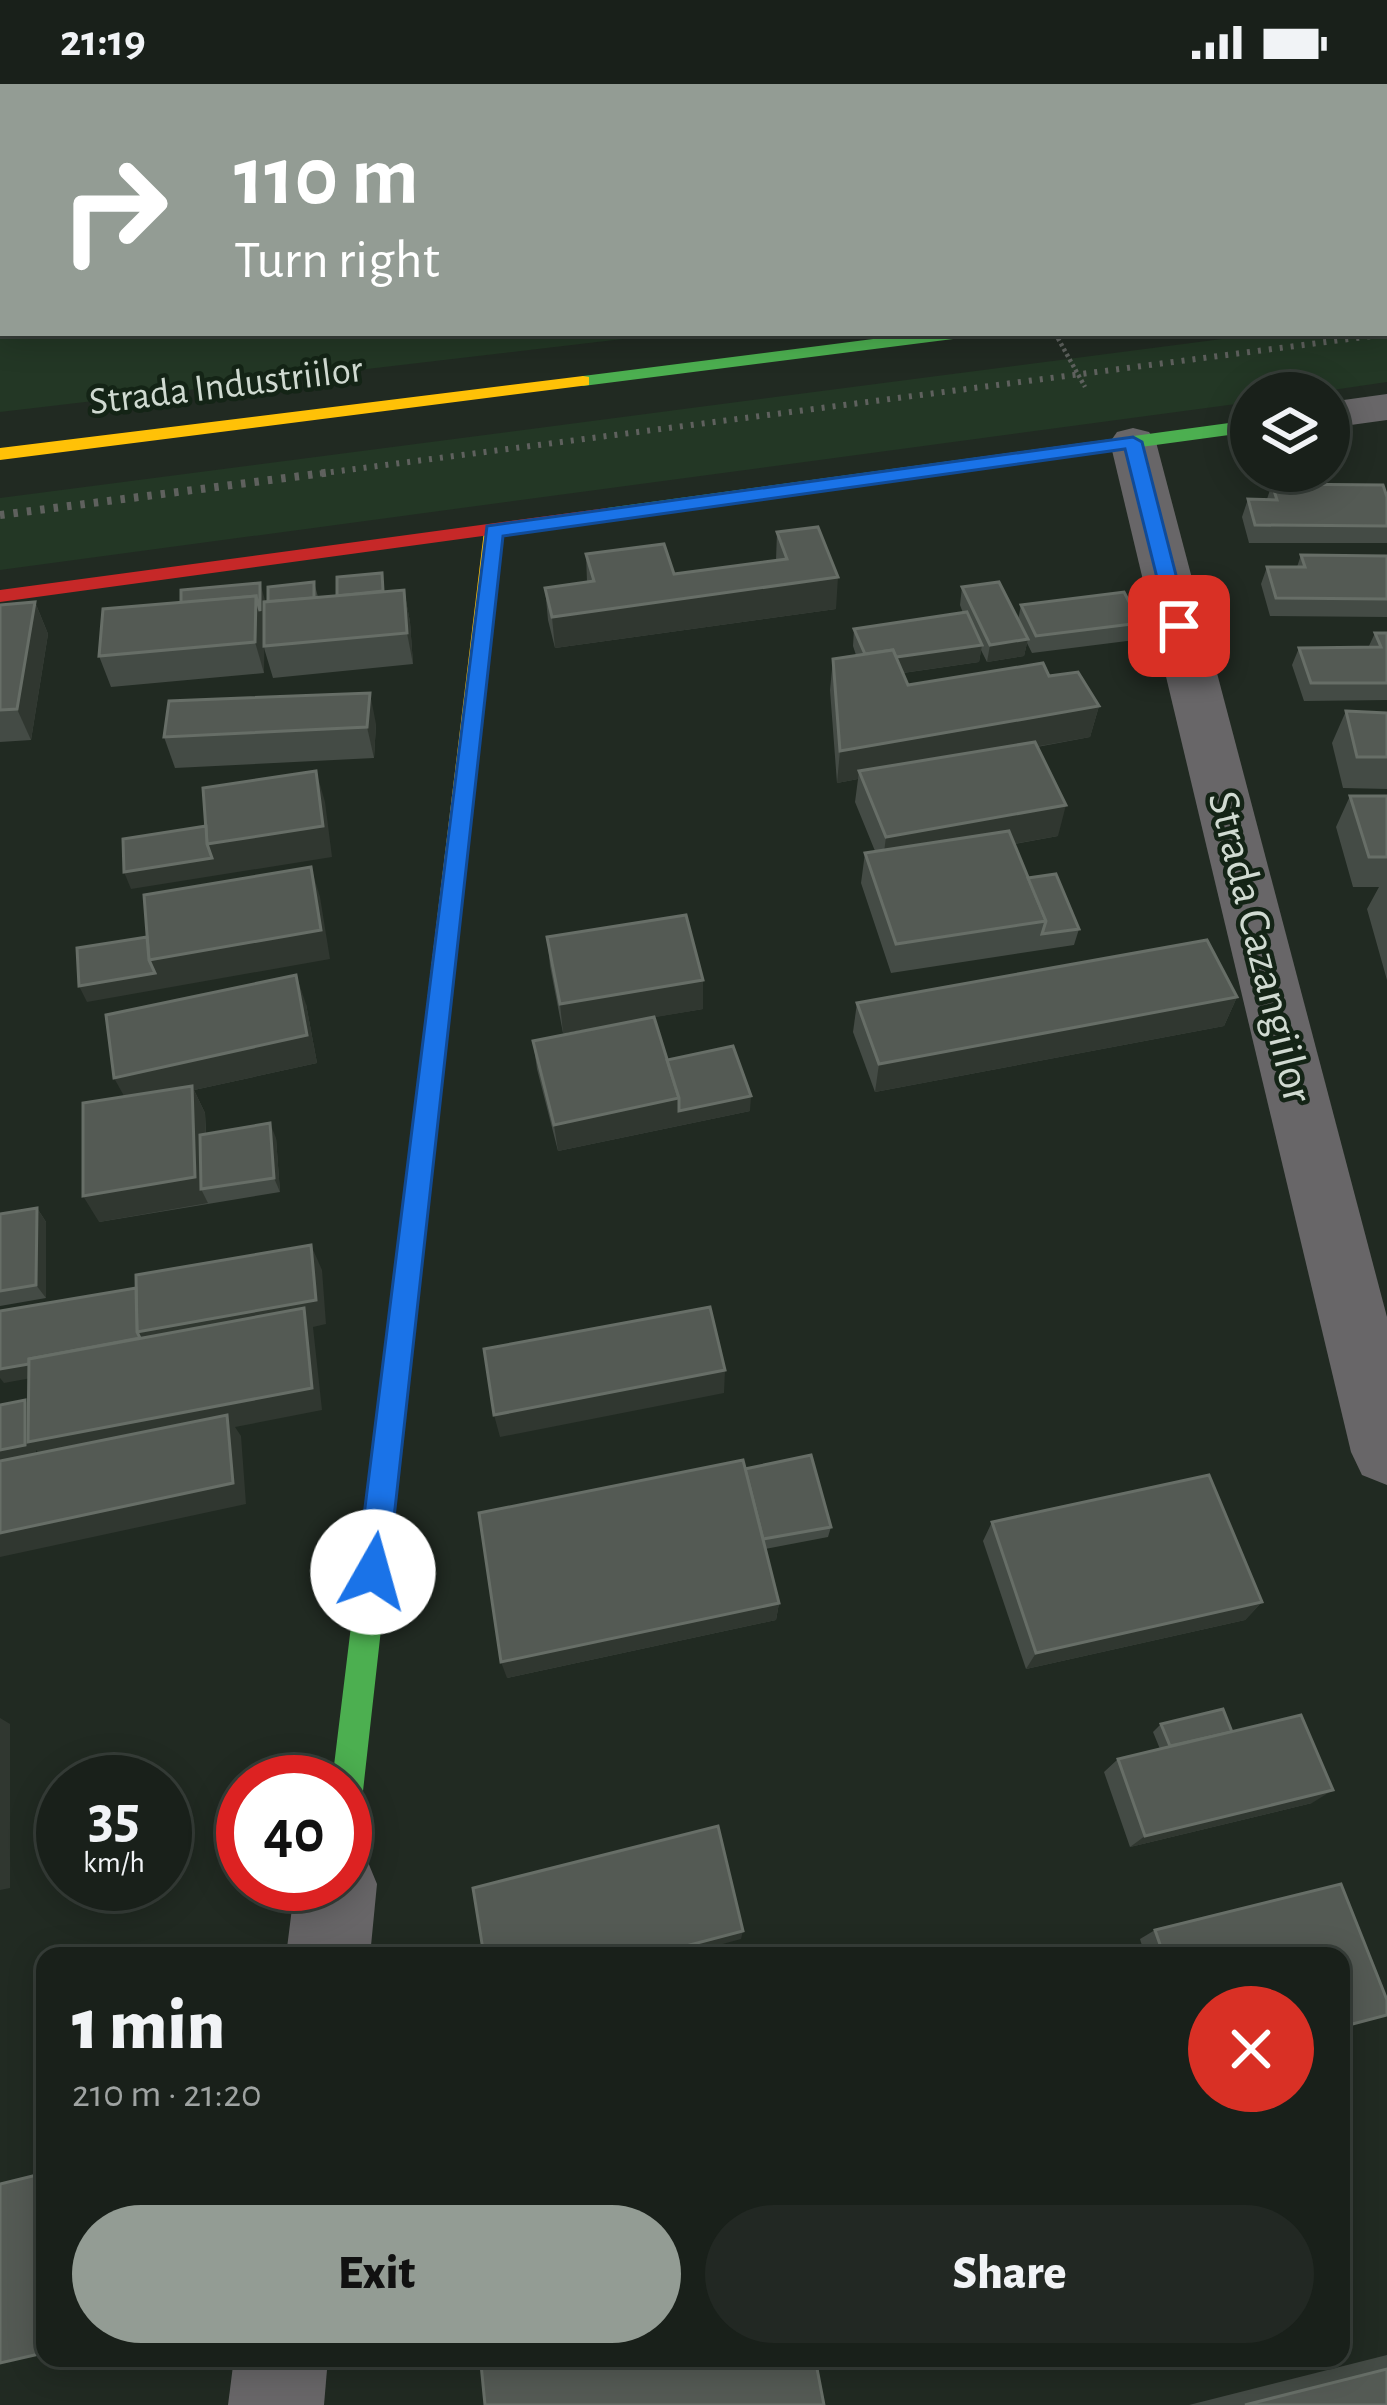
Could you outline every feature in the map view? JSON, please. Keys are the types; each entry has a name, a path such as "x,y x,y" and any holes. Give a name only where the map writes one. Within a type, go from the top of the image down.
{"street":[{"name":"Strada Industriilor","path":"0,454 938,336"},
{"path":"1350,412 1387,407"},
{"path":"0,596 1230,429"},
{"name":"Strada Cazangiilor","path":"1133,442 1387,1452"},
{"path":"351,1755 494,531"},
{"path":"329,1947 333,1911"},
{"path":"276,2405 280,2367"}],"shaded area":[{"path":"0,336 648,336 0,412"},
{"path":"1245,336 1387,336 1387,382 1350,387 1350,372 1230,372 1230,405 0,570 0,498"}],"building":[{"path":"1350,485 1383,485 1387,526 1255,525 1248,499 1277,500 1274,492 1350,492"},
{"path":"818,527 838,577 552,617 545,588 594,581 586,554 664,544 674,574 787,559 777,532"},
{"path":"1301,555 1387,556 1387,599 1276,598 1267,567 1305,567"},
{"path":"382,573 383,591 337,596 337,577"},
{"path":"314,582 314,598 268,602 268,587"},
{"path":"999,582 1028,639 990,645 962,587"},
{"path":"260,583 260,611 256,596 181,603 181,590"},
{"path":"404,590 407,633 264,646 264,602"},
{"path":"1124,592 1140,623 1036,636 1021,605"},
{"path":"256,596 255,642 99,656 103,609"},
{"path":"35,602 17,709 0,710 0,605"},
{"path":"967,612 982,645 896,657 893,650 865,654 854,629"},
{"path":"1375,633 1387,633 1387,683 1311,683 1299,648 1381,647"},
{"path":"893,650 908,685 1043,663 1049,676 1078,672 1099,706 840,751 833,659"},
{"path":"370,693 367,727 164,737 169,701"},
{"path":"1346,711 1387,713 1387,757 1357,757"},
{"path":"1035,742 1066,805 886,837 859,771"},
{"path":"316,771 323,826 207,844 203,788"},
{"path":"1350,796 1387,796 1387,857 1369,857"},
{"path":"206,826 212,858 124,872 123,839"},
{"path":"1009,831 1046,921 896,944 865,853"},
{"path":"311,867 321,930 149,960 144,895"},
{"path":"1056,874 1079,929 1042,934 1046,921 1028,878"},
{"path":"686,915 703,980 560,1004 547,937"},
{"path":"147,937 155,973 79,986 77,948"},
{"path":"1207,940 1237,997 879,1064 857,1003"},
{"path":"296,975 307,1035 114,1078 106,1015"},
{"path":"654,1017 679,1098 554,1125 533,1041"},
{"path":"733,1046 751,1096 679,1111 667,1060"},
{"path":"192,1086 195,1177 83,1196 83,1103"},
{"path":"270,1123 274,1178 201,1189 200,1135"},
{"path":"37,1208 36,1285 0,1291 0,1214"},
{"path":"311,1245 316,1300 137,1332 136,1275"},
{"path":"136,1288 140,1338 0,1369 0,1311"},
{"path":"710,1307 725,1370 494,1415 484,1349"},
{"path":"304,1308 312,1388 28,1442 29,1359"},
{"path":"25,1400 25,1445 0,1450 0,1405"},
{"path":"227,1415 233,1483 0,1533 0,1461"},
{"path":"811,1455 831,1527 763,1539 745,1469"},
{"path":"743,1460 779,1603 501,1662 479,1513"},
{"path":"1209,1475 1262,1602 1036,1653 992,1522"},
{"path":"1223,1709 1232,1732 1170,1746 1161,1724"},
{"path":"1301,1715 1333,1790 1145,1836 1118,1759"},
{"path":"718,1826 743,1931 682,1947 483,1947 473,1888"},
{"path":"1341,1884 1387,2000 1387,2015 1350,2025 1350,1947 1161,1947 1155,1930"},
{"path":"36,2175 36,2355 0,2363 0,2184"},
{"path":"481,2367 817,2367 824,2405 485,2405"},
{"path":"1387,2369 1387,2405 1245,2405"}],"railway":[{"path":"325,473 1372,336"},
{"path":"325,473 332,472"},
{"path":"0,515 325,473"},
{"path":"309,475 325,473"}],"traffic: fast":[{"path":"583,381 937,336"},
{"path":"607,514 1230,429"},
{"path":"351,1755 437,1019"}],"traffic: slow":[{"path":"0,454 583,381"},
{"path":"437,1019 494,531"}],"traffic: jam":[{"path":"0,596 607,514"}],"route":[{"path":"373,1572 494,531 1133,442 1179,626"}]}
